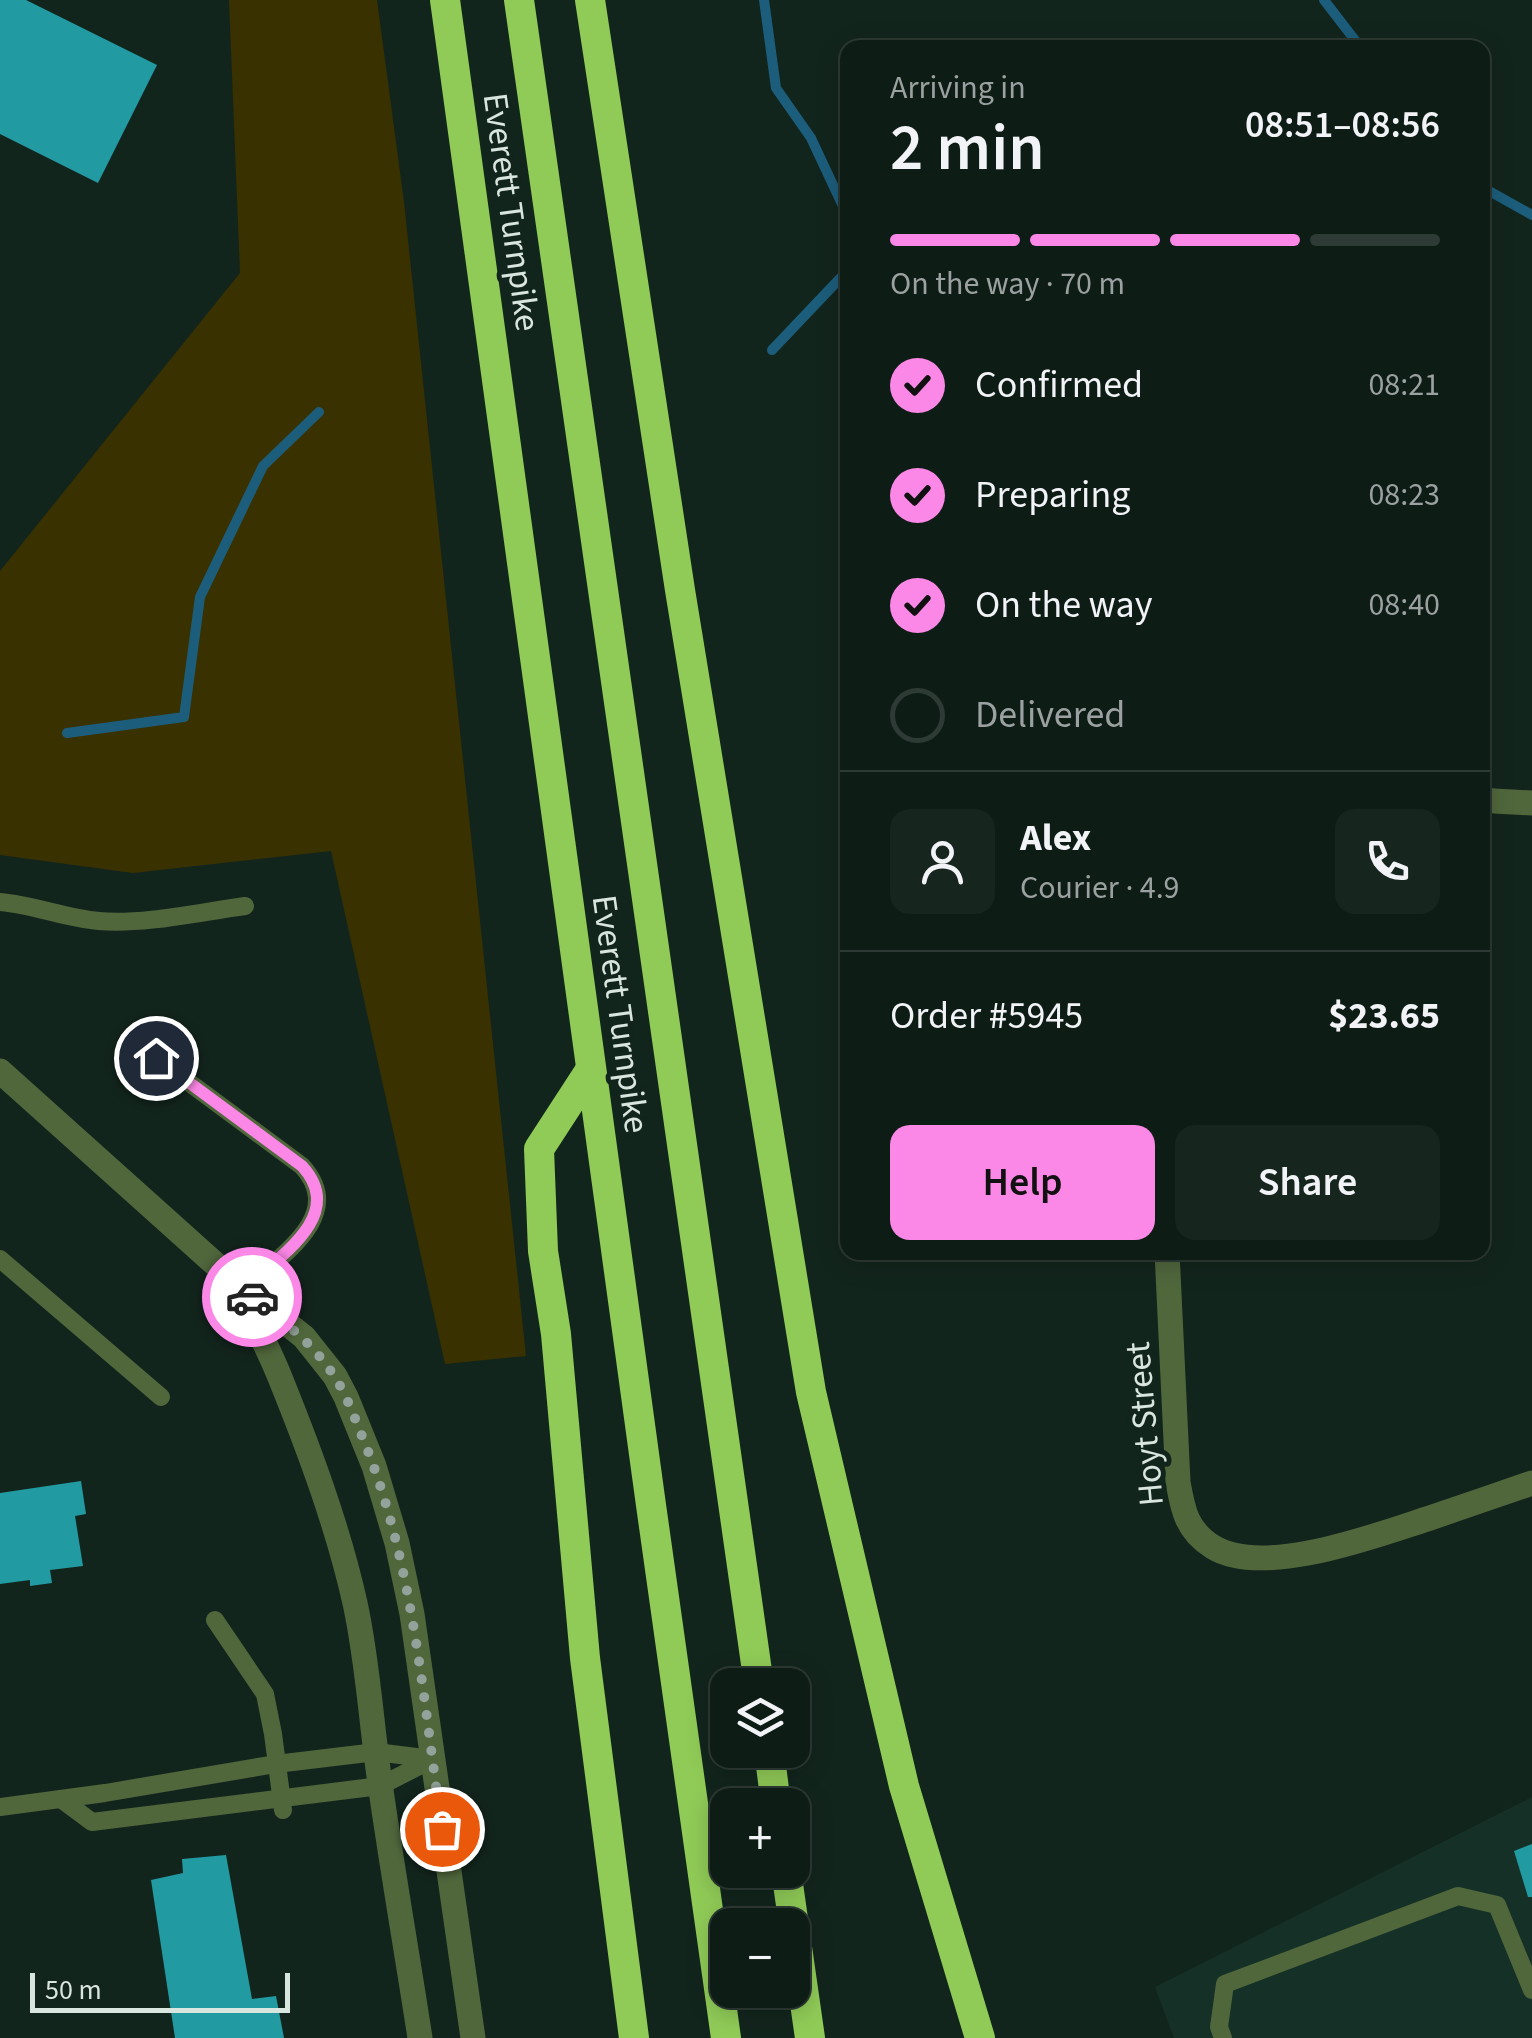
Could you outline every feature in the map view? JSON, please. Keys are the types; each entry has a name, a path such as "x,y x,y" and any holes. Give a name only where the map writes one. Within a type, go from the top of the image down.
{"highway":[{"name":"Everett Turnpike","path":"445,0 726,2038"},
{"name":"Everett Turnpike","path":"519,0 757,1668"},
{"path":"590,0 683,610 811,1392 904,1786 980,2038"},
{"path":"591,1069 539,1150 540,1184 543,1251 556,1334 586,1658 634,2038"},
{"path":"789,1888 810,2038"}],"street":[{"path":"1490,801 1532,804"},
{"path":"0,1070 243,1289 304,1337 346,1398 374,1466 397,1543 412,1614 473,2038"},
{"name":"Hoyt Street","path":"1167,1260 1178,1482 1183,1512 1198,1534 1216,1549 1244,1558 1292,1556 1342,1546 1532,1484"},
{"path":"243,1289 250,1315 300,1427 331,1516 355,1603 420,2038"}],"lane":[{"path":"0,902 99,921 148,920 245,906"},
{"path":"156,1058 313,1178 318,1196 316,1216 306,1233 243,1289"},
{"path":"0,1260 162,1397"},
{"path":"215,1620 265,1694 282,1804"},
{"path":"0,1808 376,1752 432,1759"},
{"path":"62,1799 92,1822 282,1804 380,1786 432,1759"},
{"path":"1223,2038 1219,2027 1225,1984 1458,1896 1496,1905 1532,1990"}],"shaded area":[{"path":"229,0 377,0 404,202 526,1356 445,1364 331,851 133,873 0,855 0,571 240,273"},
{"path":"1532,1797 1532,2038 1174,2038 1155,1987"}],"building":[{"path":"0,0 26,0 157,65 98,183 0,134"},
{"path":"81,1481 86,1514 75,1516 83,1566 50,1570 52,1583 30,1586 30,1580 0,1584 0,1493"},
{"path":"1532,1844 1532,1897 1528,1897 1514,1851"},
{"path":"226,1855 252,1999 276,1996 284,2038 175,2038 151,1880 183,1873 182,1859"}],"waterway":[{"path":"764,0 776,88 811,138 840,200"},
{"path":"1324,0 1355,40"},
{"path":"1490,191 1532,215"},
{"path":"772,350 840,278"},
{"path":"67,733 184,717 200,597 263,466 319,412"}],"way so far":[{"path":"252,1297 304,1337 334,1376 374,1466 397,1543 412,1614 442,1829"}],"route":[{"path":"156,1058 313,1178 318,1196 316,1216 306,1233 243,1289 252,1297"}]}
